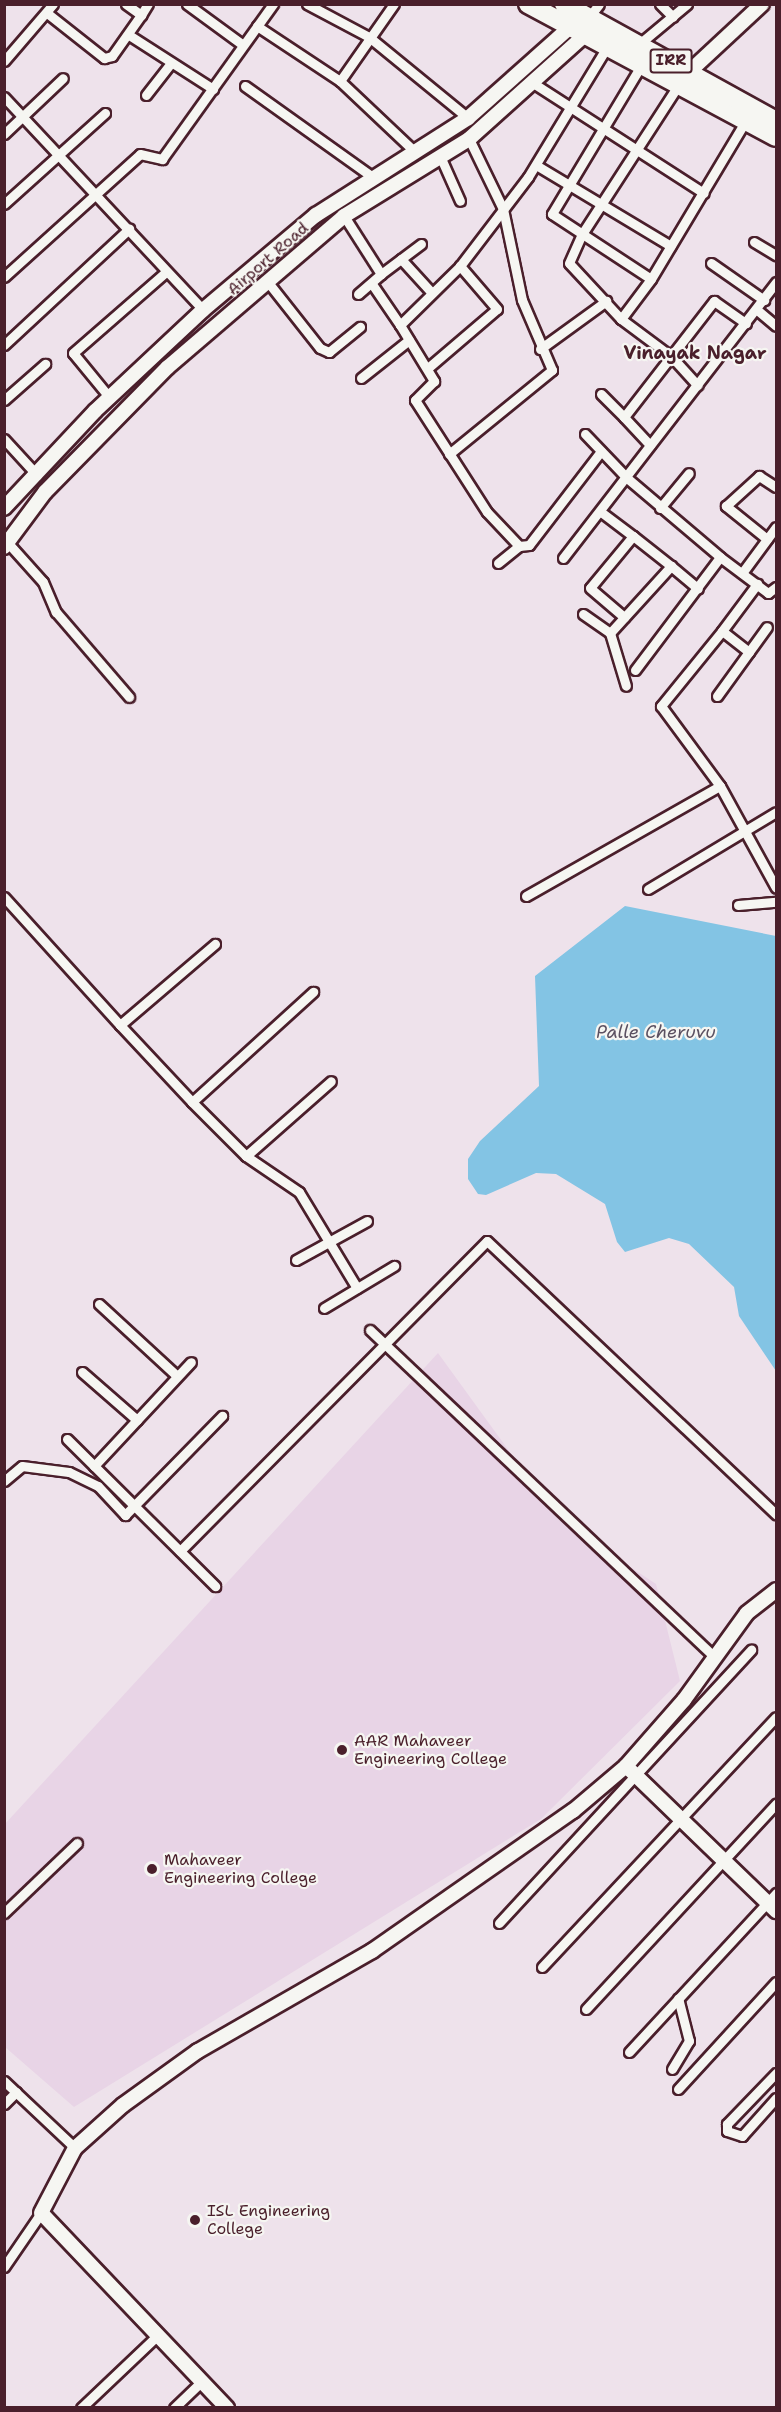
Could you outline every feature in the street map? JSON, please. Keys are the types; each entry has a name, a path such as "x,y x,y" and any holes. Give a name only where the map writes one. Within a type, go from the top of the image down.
{"highway":[{"name":"IRR","path":"528,4 586,20 609,43 641,53"},
{"name":"IRR","path":"564,4 641,53 777,121"},
{"name":"IRR","path":"685,77 746,120 777,137"}],"main road":[{"path":"685,77 754,7"},
{"name":"Airport Road","path":"6,545 45,492 216,325 344,216 469,139 533,83 586,20"},
{"name":"Airport Road","path":"4,508 110,398 203,310 316,215 468,118 586,20"},
{"path":"203,310 216,325"},
{"path":"227,2408 41,2213 75,2148 123,2104 198,2051 402,1932 573,1811 626,1766 684,1700 713,1656 747,1613 777,1590"},
{"path":"626,1766 724,1860 774,1902"}],"street":[{"path":"4,61 53,4"},
{"path":"126,4 141,15"},
{"path":"46,13 104,58 129,35 148,4"},
{"path":"187,4 243,45"},
{"path":"4,277 93,191 140,154 162,159 273,4"},
{"path":"308,4 369,37 468,118"},
{"path":"340,81 394,4"},
{"path":"660,4 674,17"},
{"path":"651,279 552,214 641,53 687,4"},
{"path":"257,26 340,81 415,152"},
{"path":"129,35 170,64 213,89"},
{"path":"400,325 460,266 536,165 609,43"},
{"path":"146,95 170,64"},
{"path":"685,77 582,234 569,263 621,319 672,357 697,386"},
{"path":"4,134 63,78"},
{"path":"533,83 704,193"},
{"path":"244,86 374,178"},
{"path":"4,97 203,310"},
{"path":"4,204 57,153 105,113"},
{"path":"621,319 651,279 746,120"},
{"path":"450,454 552,370 540,349 522,300 503,209 469,139"},
{"path":"440,156 460,201"},
{"path":"536,165 671,246"},
{"path":"344,216 381,274"},
{"path":"4,345 129,229"},
{"path":"754,242 777,255"},
{"path":"358,294 421,244"},
{"path":"401,259 432,293"},
{"path":"711,263 764,300"},
{"path":"429,367 496,309 460,266"},
{"path":"110,398 73,353 166,272"},
{"path":"267,281 320,348 328,352 360,327"},
{"path":"563,558 601,512 650,445 777,282"},
{"path":"372,284 429,367 434,381 415,400 487,512 519,546"},
{"path":"540,349 606,301"},
{"path":"624,417 714,301 746,323"},
{"path":"756,309 777,326"},
{"path":"361,378 409,340"},
{"path":"4,400 45,364"},
{"path":"601,394 650,445"},
{"path":"585,434 627,478 720,557 770,593 777,587"},
{"path":"4,440 37,475"},
{"path":"498,563 519,546 529,545 601,452"},
{"path":"660,508 689,473"},
{"path":"768,539 726,506 759,476 777,487"},
{"path":"601,512 698,589"},
{"path":"742,573 777,527"},
{"path":"624,617 590,588 633,536"},
{"path":"6,545 43,582 56,612 129,697"},
{"path":"635,670 720,557"},
{"path":"610,633 671,566"},
{"path":"757,584 661,706 720,786 775,883"},
{"path":"583,614 610,633 626,686"},
{"path":"717,696 766,627"},
{"path":"722,631 749,652"},
{"path":"526,896 720,786"},
{"path":"648,889 777,812"},
{"path":"4,897 192,1102 246,1156 299,1192 332,1242 357,1288"},
{"path":"738,905 777,902"},
{"path":"120,1025 215,944"},
{"path":"192,1102 313,992"},
{"path":"246,1156 331,1081"},
{"path":"296,1260 367,1221"},
{"path":"180,1551 382,1342 487,1241 777,1514"},
{"path":"324,1308 394,1266"},
{"path":"99,1304 177,1376"},
{"path":"369,1330 713,1656"},
{"path":"94,1466 191,1362"},
{"path":"82,1372 137,1420"},
{"path":"4,1481 22,1466 49,1467 92,1481 123,1515 135,1507 222,1416"},
{"path":"67,1440 215,1586"},
{"path":"499,1923 638,1778 751,1650"},
{"path":"542,1967 777,1716"},
{"path":"586,2009 777,1804"},
{"path":"4,1912 76,1843"},
{"path":"628,2052 678,1998 774,1902"},
{"path":"678,2089 777,1982"},
{"path":"672,2069 689,2041 678,1998"},
{"path":"777,2073 727,2124 727,2131 742,2136 777,2098"},
{"path":"4,2081 75,2148"},
{"path":"4,2104 16,2092"},
{"path":"4,2267 41,2213"},
{"path":"81,2408 158,2335"},
{"path":"174,2408 202,2381"}],"shaded area":[{"name":"AAR Mahaveer Engineering College","path":"438,1353 559,1520 656,1584 680,1681 541,1819 74,2107 5,2047 4,1825"}],"water":[{"name":"Palle Cheruvu","path":"625,906 776,936 776,1371 739,1316 734,1287 689,1244 669,1238 625,1252 617,1242 605,1204 556,1174 536,1173 486,1195 478,1194 468,1179 468,1159 480,1141 539,1086 535,976"}],"place":[{"name":"AAR Mahaveer Engineering College","path":"342,1750"},
{"name":"Mahaveer Engineering College","path":"152,1869"},
{"name":"ISL Engineering College","path":"195,2220"}],"district":[{"name":"Vinayak Nagar","path":"695,353"}]}
